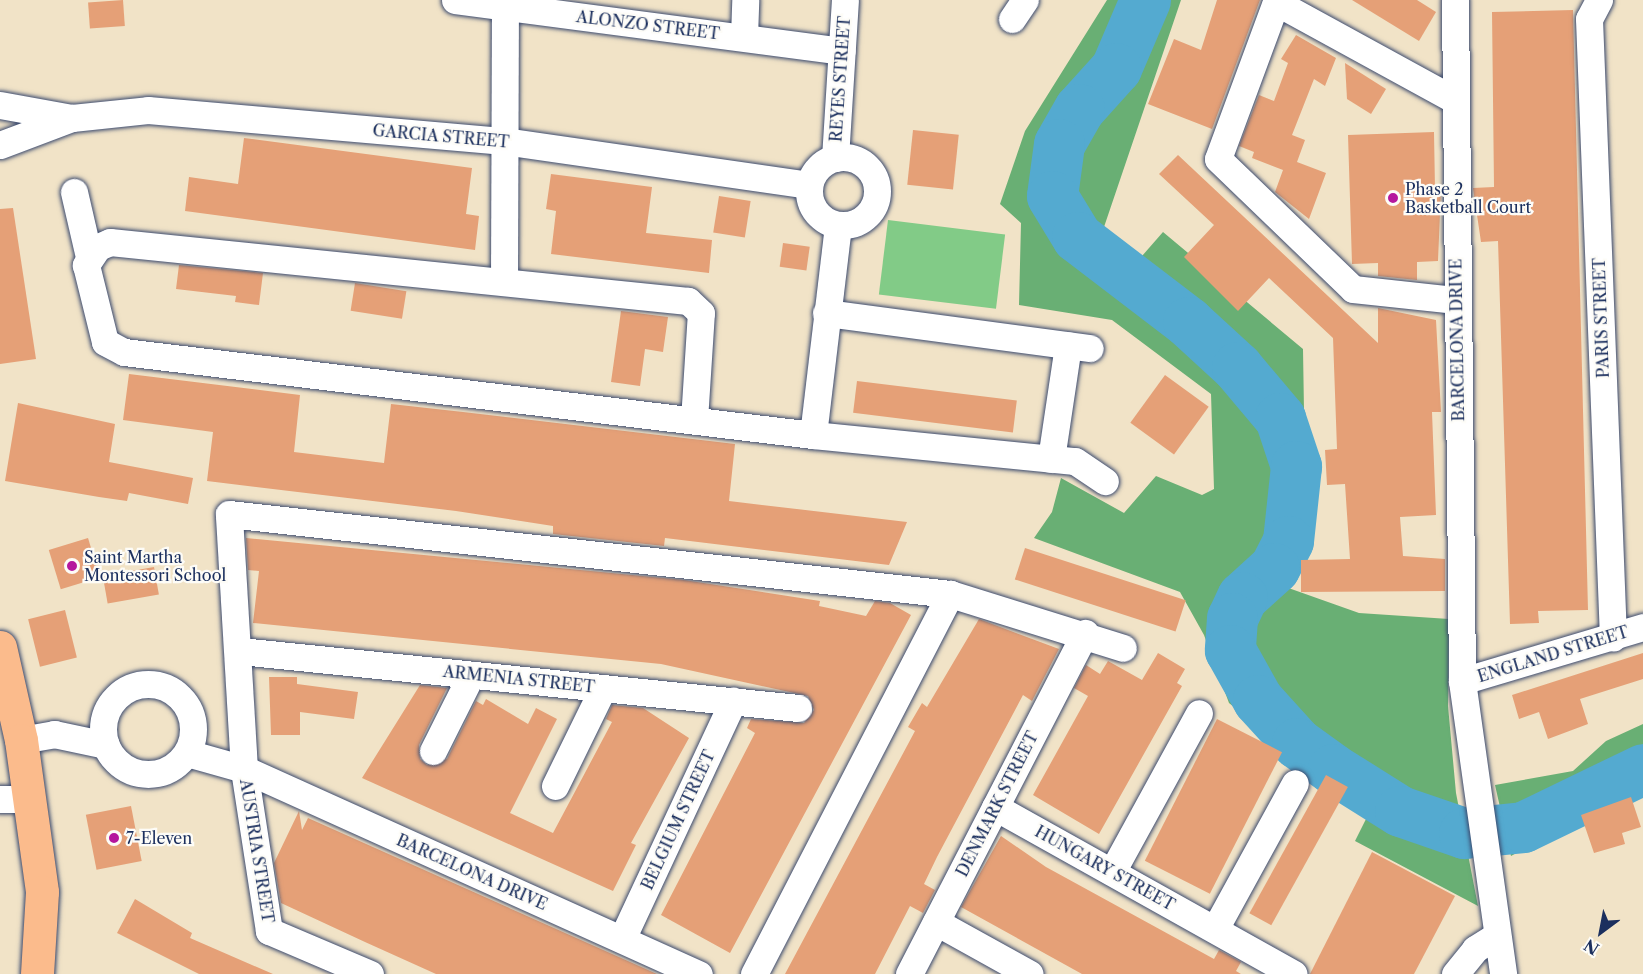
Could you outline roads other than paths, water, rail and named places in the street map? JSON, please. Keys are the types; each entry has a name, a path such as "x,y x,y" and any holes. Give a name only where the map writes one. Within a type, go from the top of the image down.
{"main road":[{"path":"0,647 21,740 15,799 42,892 37,974"}],"street":[{"path":"744,38 745,0"},
{"name":"REYES STREET","path":"835,158 845,0"},
{"name":"BARCELONA DRIVE","path":"1455,0 1456,300 1462,681 1503,974"},
{"name":"PARIS STREET","path":"1599,0 1589,19 1613,638"},
{"name":"ALONZO STREET","path":"467,1 505,6 535,5 637,12 744,38 842,51"},
{"path":"1454,99 1276,2 1218,159 1353,289 1456,300"},
{"path":"504,282 505,6"},
{"name":"GARCIA STREET","path":"0,105 72,118"},
{"name":"GARCIA STREET","path":"0,145 72,118 147,110 504,141 809,185"},
{"path":"835,158 861,161 871,171 878,197 864,219 838,225 813,206 809,185 818,168 835,158"},
{"path":"74,192 89,257 86,265 103,337 116,350 813,435 1075,461 1105,481"},
{"path":"813,435 838,225"},
{"path":"89,257 110,242 694,303 700,314 694,420"},
{"path":"826,313 1079,347 1051,459"},
{"path":"244,769 240,651 229,514 950,594 1085,633 1123,648"},
{"path":"754,974 950,594"},
{"name":"ENGLAND STREET","path":"1462,681 1613,638 1643,627"},
{"name":"DENMARK STREET","path":"909,974 1085,633"},
{"name":"ARMENIA STREET","path":"240,651 798,708"},
{"path":"433,751 471,675"},
{"path":"21,740 54,734 106,745 126,768 141,773 172,768 187,753 193,724 188,709 179,697 152,685 123,691 112,702 105,715 106,745"},
{"path":"555,786 603,688"},
{"name":"BELGIUM STREET","path":"622,939 733,701"},
{"path":"1112,872 1199,713"},
{"name":"BARCELONA DRIVE","path":"187,753 244,769 699,974"},
{"name":"AUSTRIA STREET","path":"244,769 269,931 370,974"},
{"path":"1215,929 1295,783"},
{"name":"HUNGARY STREET","path":"995,807 1215,929 1257,964 1294,974"},
{"path":"936,922 1030,974"},
{"path":"1455,974 1475,949 1497,935"}],"waterway":[{"path":"1145,0 1116,68 1079,109 1059,144 1052,196 1077,237 1188,322 1237,367 1280,418 1296,466 1288,541 1274,568 1242,597 1232,618 1230,650 1258,700 1297,743 1333,769 1400,811 1464,833 1523,827 1643,769"}],"place":[{"name":"Phase 2 Basketball Court","path":"1393,198"},
{"name":"Saint Martha Montessori School","path":"72,566"},
{"name":"7-Eleven","path":"114,838"}]}
